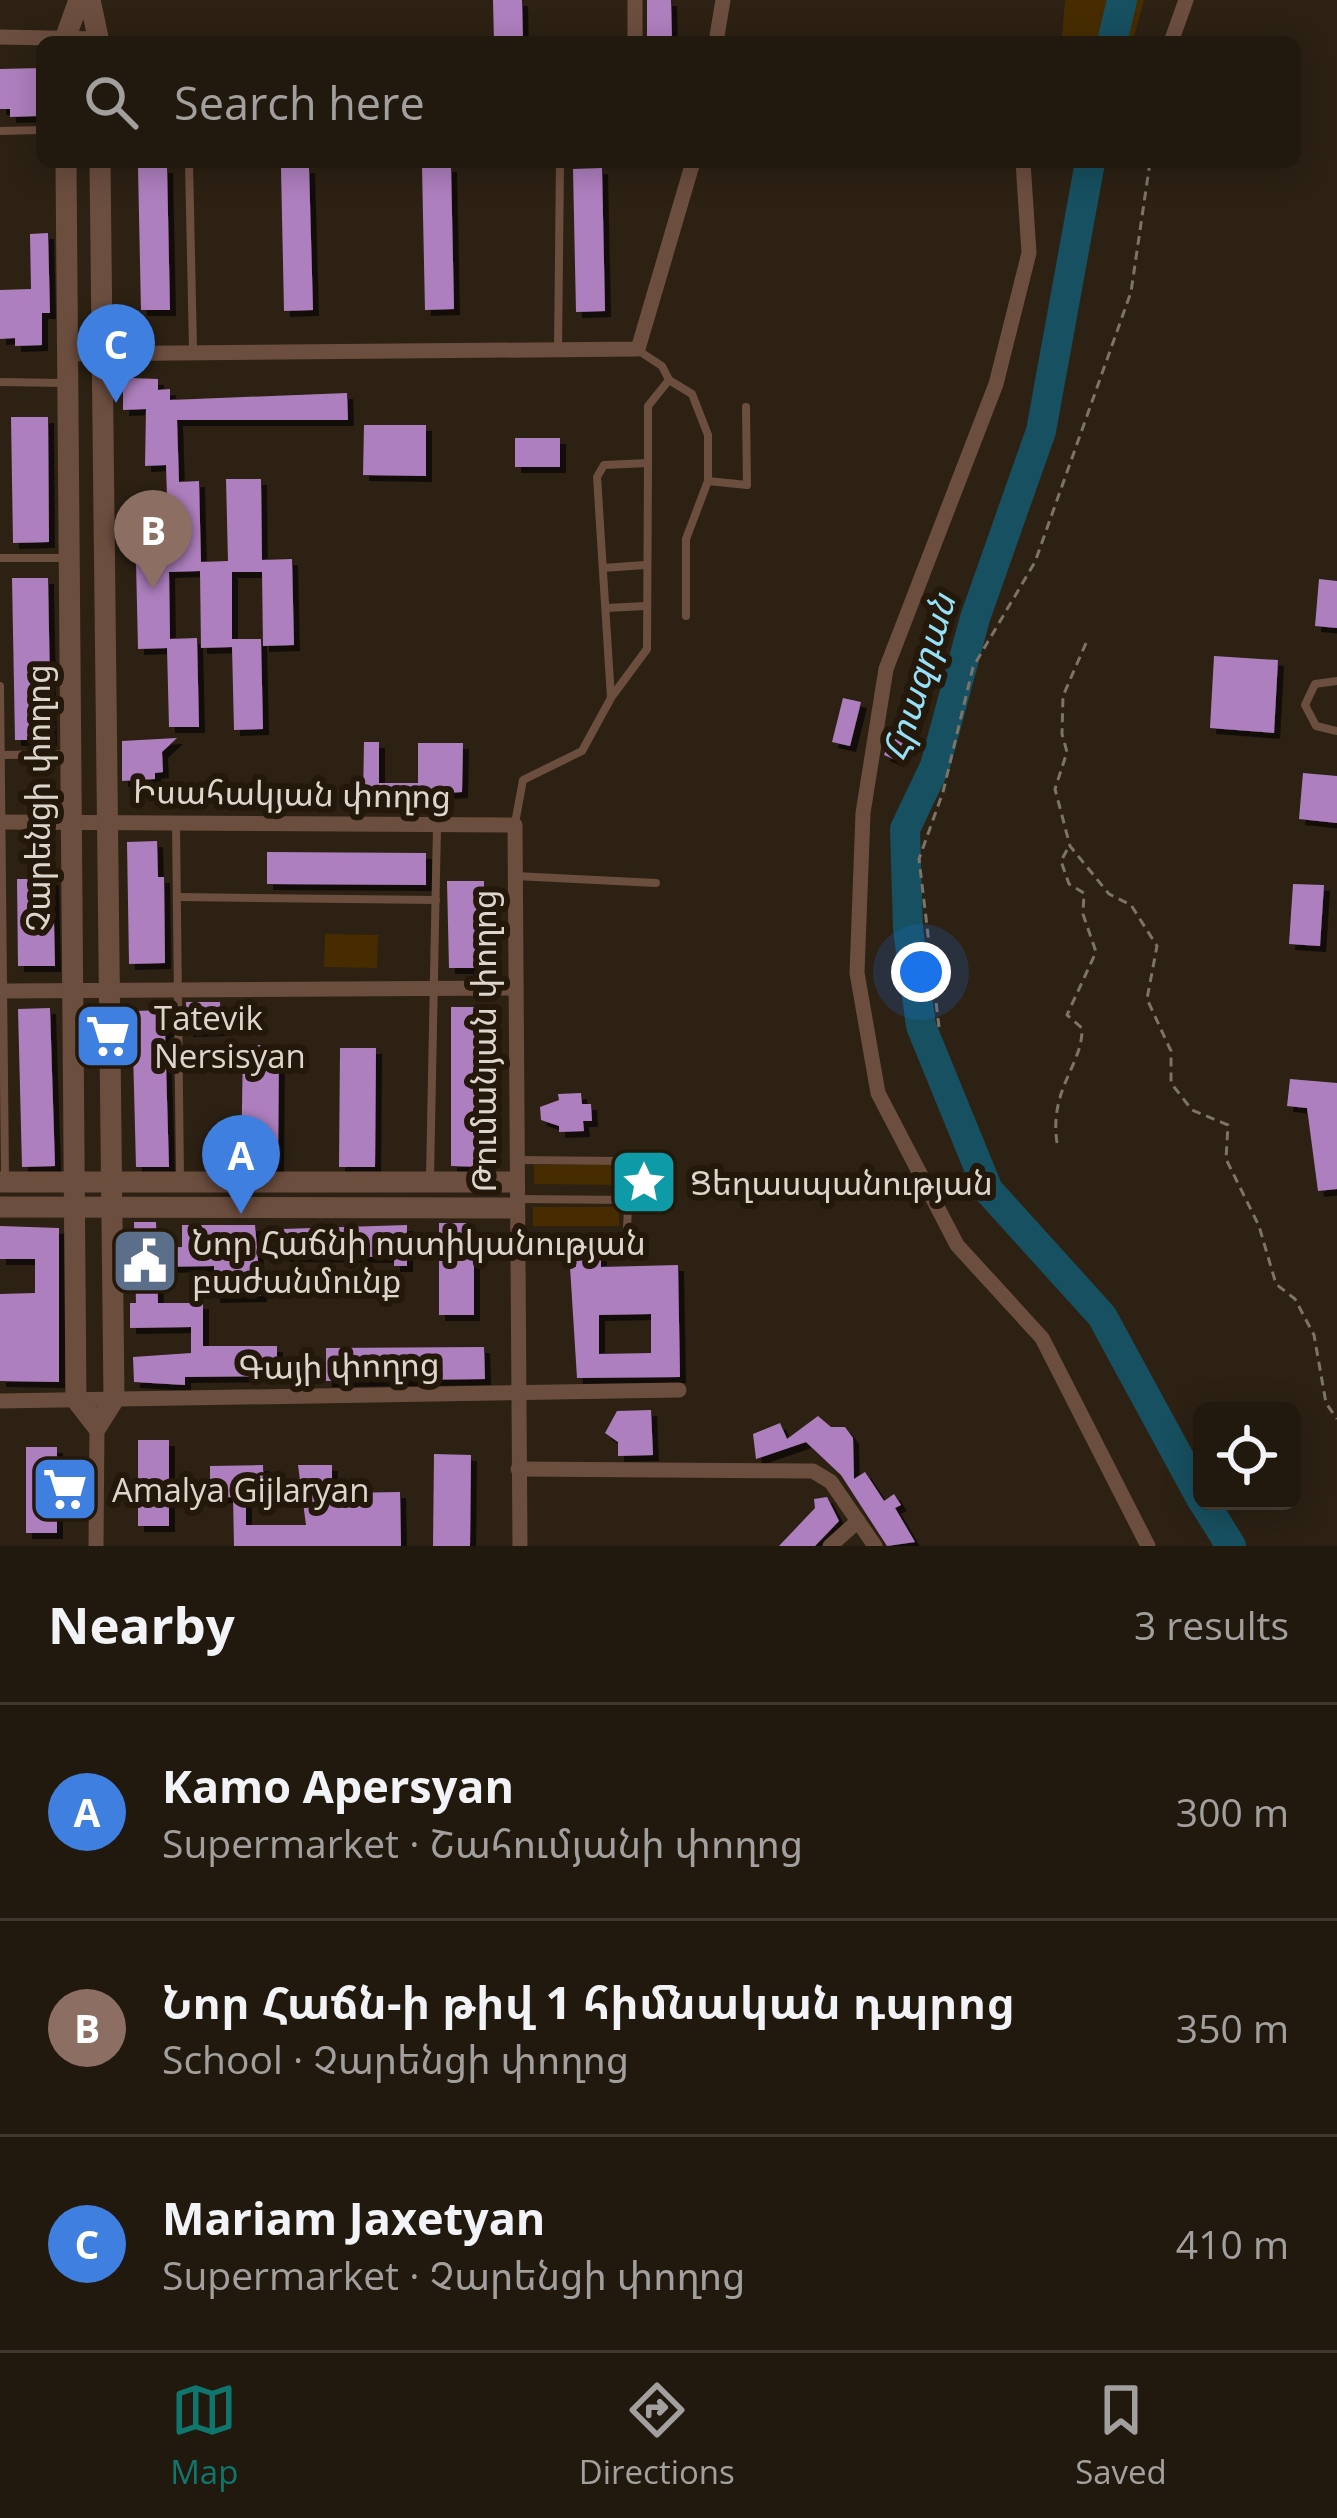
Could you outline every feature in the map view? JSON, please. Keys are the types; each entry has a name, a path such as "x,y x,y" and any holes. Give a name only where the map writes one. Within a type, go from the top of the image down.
{"street":[{"path":"66,36 79,0"},
{"path":"90,0 98,36"},
{"path":"634,36 635,0"},
{"path":"717,36 723,0"},
{"path":"1173,36 1186,0"},
{"path":"0,38 36,39"},
{"name":"Չարենցի փողոց","path":"67,168 76,1400"},
{"name":"Չարենցի փողոց","path":"100,168 114,1399"},
{"path":"68,354 638,350 691,168"},
{"path":"1023,168 1029,253 996,384 886,669 863,813 857,973 878,1093 957,1245 1042,1337 1148,1546"},
{"name":"Իսահակյան փողոց","path":"2,822 515,825"},
{"name":"Թումանյան փողոց","path":"515,825 513,1187 520,1546"},
{"path":"6,991 513,988"},
{"path":"3,1182 430,1182 513,1187"},
{"path":"0,1208 110,1208 513,1187"},
{"name":"Գայի փողոց","path":"0,1401 680,1390"},
{"path":"96,1546 97,1426 114,1399"},
{"path":"76,1400 97,1426"},
{"path":"518,1469 803,1469 831,1482 875,1546"},
{"path":"830,1546 858,1521"}],"lane":[{"path":"0,131 36,130"},
{"path":"189,168 193,350"},
{"path":"558,350 560,168"},
{"path":"638,350 662,366 669,380 692,394 702,411 708,481 686,539 686,616"},
{"path":"515,825 523,780 582,752 610,698 647,650 648,406 669,380"},
{"path":"0,382 69,383"},
{"path":"708,481 747,485 746,407"},
{"path":"610,698 598,471 604,465 648,463"},
{"path":"0,558 69,558"},
{"path":"603,568 645,565"},
{"path":"606,608 646,606"},
{"path":"1337,681 1316,684 1305,705 1311,722 1337,730"},
{"path":"0,686 6,991 3,1182"},
{"path":"2,755 69,754"},
{"path":"176,821 180,1182"},
{"path":"430,1182 437,824"},
{"path":"513,876 656,883"},
{"path":"177,897 436,899"},
{"path":"513,1187 621,1161 630,1168 626,1247 514,1248"},
{"path":"513,1187 630,1199"}],"path":[{"path":"939,1027 919,859 944,792 974,667 1035,562 1131,292 1149,168"},
{"path":"1086,643 1063,696 1067,752 1055,789 1070,846 1109,894 1131,905 1157,946 1147,999 1171,1051 1171,1083 1192,1110 1228,1125 1226,1159 1259,1226 1276,1284 1295,1299 1313,1334 1326,1403 1337,1419"},
{"path":"1057,1143 1053,1118 1063,1078 1082,1042 1082,1028 1067,1016 1096,952 1083,914 1084,893 1069,884 1061,861 1070,846"}],"shaded area":[{"path":"1065,0 1144,0 1134,36 1062,36"},
{"path":"325,934 378,935 377,968 324,967"},
{"path":"534,1165 620,1165 620,1185 534,1184"},
{"path":"533,1207 619,1207 619,1226 533,1226"}],"building":[{"path":"493,0 522,0 523,36 494,36"},
{"path":"647,0 671,0 672,36 647,36"},
{"path":"36,68 36,116 10,117 10,109 0,109 0,69"},
{"path":"138,168 167,168 170,310 141,310"},
{"path":"281,168 309,168 313,310 284,311"},
{"path":"422,168 451,168 454,309 425,310"},
{"path":"602,168 605,311 576,312 573,169"},
{"path":"48,233 50,313 42,313 42,345 15,346 15,338 0,339 0,290 31,289 30,234"},
{"path":"130,378 158,379 158,390 170,389 170,400 347,393 348,420 177,420 179,482 199,481 201,562 228,561 226,479 261,479 262,560 292,559 294,645 263,646 262,572 232,572 232,639 261,639 263,729 234,730 232,647 201,648 200,571 169,572 170,639 197,638 199,727 169,727 167,648 138,649 136,562 169,562 166,465 145,466 146,409 123,410 123,386"},
{"path":"11,417 48,417 49,542 13,543"},
{"path":"364,425 426,425 426,476 363,475"},
{"path":"515,438 560,438 560,467 515,467"},
{"path":"12,578 48,578 51,740 15,740"},
{"path":"1319,579 1337,581 1337,628 1315,626"},
{"path":"1214,656 1278,660 1274,733 1210,728"},
{"path":"906,696 923,704 898,761 884,755"},
{"path":"843,698 861,702 850,746 832,742"},
{"path":"177,738 162,752 163,772 155,773 155,779 122,781 122,741"},
{"path":"364,742 379,742 379,783 418,783 418,743 463,743 462,792 363,798"},
{"path":"1303,773 1337,776 1337,823 1299,819"},
{"path":"157,841 158,877 164,877 165,963 129,964 127,842"},
{"path":"267,852 426,853 426,885 267,884"},
{"path":"17,879 53,879 55,966 18,966"},
{"path":"447,881 484,881 485,968 449,968"},
{"path":"1293,884 1324,885 1320,946 1289,944"},
{"path":"186,1002 220,1002 221,1030 187,1031"},
{"path":"451,1007 483,1007 483,1167 451,1166"},
{"path":"50,1008 55,1166 22,1167 18,1009"},
{"path":"170,1010 170,1031 165,1031 169,1167 136,1167 132,1011"},
{"path":"243,1045 279,1045 278,1167 241,1167"},
{"path":"340,1048 376,1048 375,1167 339,1167"},
{"path":"1290,1079 1337,1083 1337,1189 1318,1191 1307,1108 1287,1106"},
{"path":"581,1093 582,1104 591,1104 592,1121 583,1121 584,1131 559,1132 559,1126 541,1120 540,1107 559,1100 558,1094"},
{"path":"134,1222 156,1222 157,1248 182,1247 182,1225 255,1225 261,1296 214,1297 214,1266 157,1267 158,1303 203,1303 203,1346 277,1346 277,1376 185,1377 185,1385 134,1382 133,1357 191,1353 191,1327 130,1328 130,1303 136,1303"},
{"path":"439,1223 467,1223 467,1233 474,1233 474,1315 439,1315"},
{"path":"407,1225 407,1266 394,1266 394,1257 283,1256 282,1229"},
{"path":"0,1226 59,1228 59,1382 0,1381 0,1294 35,1293 35,1259 0,1259"},
{"path":"601,1255 601,1267 678,1265 680,1377 577,1378 570,1267 576,1267 575,1256","holes":["651,1314 651,1353 599,1354 599,1315"]},
{"path":"484,1347 485,1379 326,1381 326,1348"},
{"path":"651,1410 653,1455 618,1456 618,1442 605,1433 617,1411"},
{"path":"818,1416 831,1427 845,1427 853,1438 854,1479 865,1472 884,1501 894,1494 901,1505 895,1508 915,1542 887,1546 841,1475 806,1442 756,1459 753,1434 780,1423 787,1439"},
{"path":"138,1440 169,1440 169,1526 138,1526"},
{"path":"26,1447 57,1447 57,1533 26,1533"},
{"path":"434,1454 471,1455 470,1546 433,1546"},
{"path":"263,1465 264,1498 246,1498 246,1525 306,1525 298,1465 332,1465 332,1480 341,1480 341,1493 400,1492 401,1546 234,1546 233,1497 210,1498 210,1466"},
{"path":"827,1497 839,1521 815,1546 779,1546 815,1508 814,1499"}],"waterway":[{"name":"Հրազդան","path":"1113,36 1122,0"},
{"name":"Հրազդան","path":"1089,168 1041,431 975,618 935,766 905,829 908,929 921,1026 988,1190 1102,1316 1193,1483"},
{"name":"Հրազդան","path":"1209,1510 1231,1546"}],"place":[{"name":"Mariam Jaxetyan","path":"116,403"},
{"name":"Նոր Հաճն-ի թիվ 1 հիմնական դպրոց","path":"153,589"},
{"name":"Tatevik Nersisyan","path":"108,1036"},
{"name":"Ցեղասպանության","path":"644,1182"},
{"name":"Kamo Apersyan","path":"241,1214"},
{"name":"Նոր Հաճնի ոստիկանության բաժանմունք","path":"145,1261"},
{"name":"Amalya Gijlaryan","path":"65,1489"}]}
